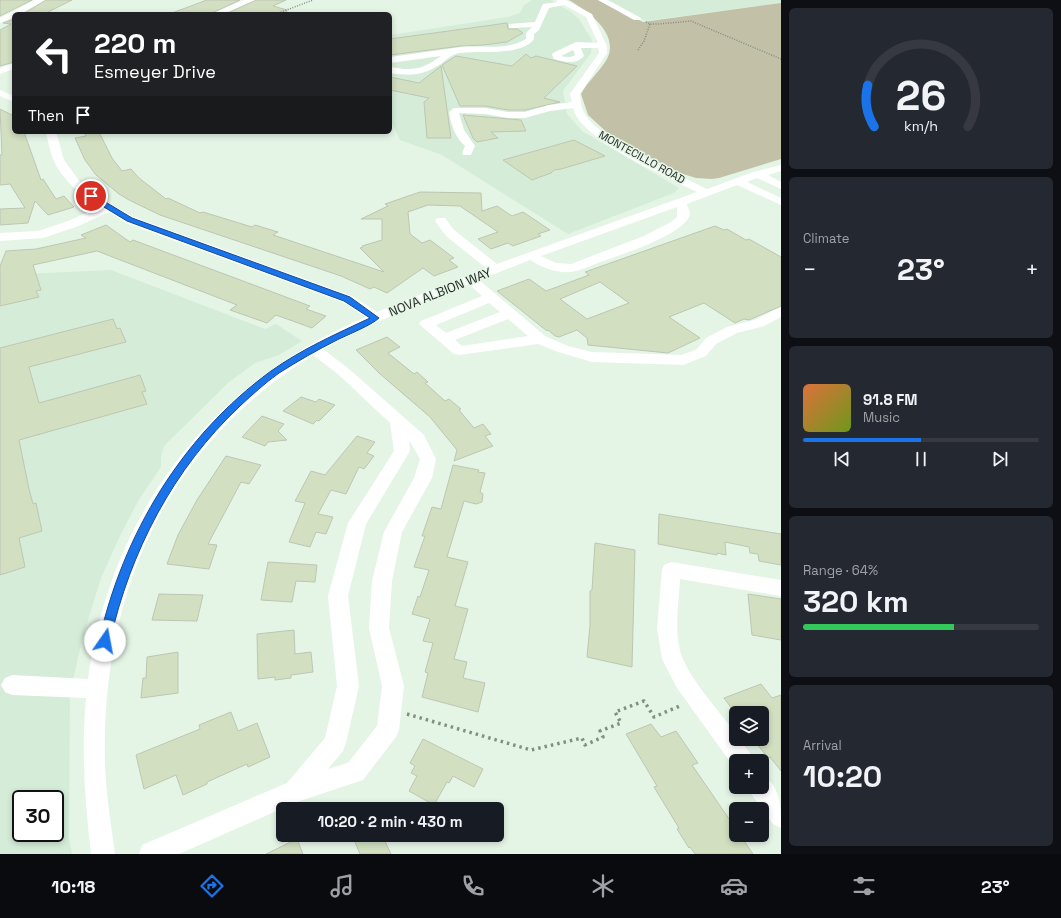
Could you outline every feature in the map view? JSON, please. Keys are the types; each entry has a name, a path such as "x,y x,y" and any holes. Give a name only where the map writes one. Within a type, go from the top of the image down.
{"street":[{"path":"18,12 41,0"},
{"path":"219,12 251,0"},
{"path":"602,0 637,18"},
{"path":"392,60 453,51 514,47 528,42 530,33 535,30 546,6 563,2 589,16 602,42 603,53 576,94 578,104 558,106 525,115 508,115 485,111 457,110 454,112 456,127 462,138 470,146 467,153"},
{"path":"0,21 12,15"},
{"path":"512,26 538,24"},
{"path":"576,45 602,46"},
{"path":"392,70 412,73 422,72 453,51"},
{"path":"0,72 12,67"},
{"path":"0,93 12,98"},
{"name":"MONTECILLO ROAD","path":"578,104 580,115 590,128 607,140 707,193"},
{"path":"52,134 59,160 76,184 109,208 130,220 347,299 376,318"},
{"name":"NOVA ALBION WAY","path":"103,854 93,754 97,689 110,615 122,581 150,516 166,488 188,457 216,423 251,391 275,372 313,348 376,318 495,269 737,181 781,168"},
{"path":"757,174 781,186"},
{"path":"737,181 781,202"},
{"path":"532,256 544,264 564,269 573,268 663,231 678,223 684,214 684,208 680,202"},
{"path":"0,237 39,235 72,224 109,208"},
{"path":"441,221 450,233 495,269"},
{"path":"470,279 540,339 563,349 592,358 682,360 701,353 711,341 732,330 759,323 781,311"},
{"path":"491,297 426,324 459,351 540,339"},
{"path":"445,339 510,313"},
{"path":"151,854 295,791 354,772 388,730 393,686 379,628 382,581 393,532 423,478 428,459 418,439 344,372 313,348"},
{"path":"295,791 335,743 348,686 338,596 357,523 402,451 398,421"},
{"path":"737,754 684,681 672,659 667,628 671,570 781,588"},
{"path":"12,685 97,689"},
{"path":"765,794 781,816"}],"path":[{"path":"281,12 313,0"},
{"path":"637,18 650,24 691,21 781,59"},
{"path":"638,50 644,41 650,24"},
{"path":"390,710 531,750 582,738 586,745 603,737 600,731 621,723 615,712 644,701 654,717 697,698"}],"shaded area":[{"path":"532,0 551,0 571,12 579,19 592,40 591,53 563,91 567,114 582,131 679,188 674,193 568,234 442,155 400,140 392,123 392,35 508,17 520,13 524,5"},
{"path":"569,0 598,0 643,22 781,3 781,159 719,178 696,178 680,173 613,138 588,115 581,94 607,59 610,49 609,40 600,24 584,10"},
{"path":"604,0 781,0 781,3 646,21"},
{"path":"111,270 265,329 276,324 302,341 279,355 255,363 229,382 164,446 161,457 161,467 138,501 101,578 82,640 70,694 69,837 72,854 0,854 0,275"}],"building":[{"path":"0,0 32,0 0,16"},
{"path":"46,0 72,0 48,12 26,12"},
{"path":"207,0 240,0 214,12 175,12"},
{"path":"256,0 286,0 273,6 287,10 286,12 230,12"},
{"path":"12,20 12,63 0,66 0,30 11,24 3,23"},
{"path":"507,23 508,29 517,29 523,33 507,42 392,55 392,39"},
{"path":"526,54 531,58 536,56 577,66 544,98 560,102 525,110 508,110 485,106 460,106 442,65 456,56 512,66"},
{"path":"441,66 451,138 427,138 424,102 429,98 392,90 392,77 419,83"},
{"path":"0,109 12,115 12,134 25,134 41,180 43,179 56,199 64,196 74,207 48,215 35,201 28,223 0,225 0,209 25,208 10,184 0,185 0,155 2,155"},
{"path":"463,115 521,120 526,131 491,132 498,138 477,142 473,138"},
{"path":"85,134 100,134 112,158 122,171 131,169 139,178 166,199 168,198 200,213 203,212 252,227 255,225 278,232 273,235 384,272 360,248 382,240 382,219 361,219 388,206 385,204 420,192 481,193 482,211 497,206 512,216 523,212 550,230 538,234 541,236 513,246 508,243 491,249 478,239 498,232 460,206 428,205 408,212 410,234 422,243 430,240 454,258 449,260 458,267 434,276 423,268 387,293 374,287 370,289 341,276 160,215 129,200 119,194 96,175 85,160 75,138 86,136"},
{"path":"574,140 605,156 554,170 551,173 532,180 503,160"},
{"path":"106,225 130,242 133,240 310,306 306,309 326,316 312,328 276,315 267,323 230,310 237,305 97,251 33,265 41,290 36,291 39,297 0,306 0,266 6,251 36,249 86,238 81,235"},
{"path":"715,226 724,230 727,229 746,240 749,239 781,257 781,306 749,320 744,319 735,323 704,303 669,317 700,338 668,353 588,345 587,338 577,330 559,337 555,336 497,291 529,279 546,291 589,275 585,272","holes":["600,282 629,303 587,319 560,299"]},
{"path":"113,319 117,329 120,328 126,342 29,367 39,403 140,375 146,391 142,392 147,404 19,440 29,489 33,504 36,503 42,531 19,538 25,567 0,575 0,348"},
{"path":"387,337 400,347 388,353 414,374 417,372 428,382 425,383 445,401 449,399 461,409 459,410 474,428 483,424 491,434 485,436 493,446 454,461 457,450 430,417 379,373 356,350"},
{"path":"301,397 316,402 319,399 335,405 319,421 317,420 313,424 283,411"},
{"path":"262,416 284,424 278,431 287,440 268,442 265,446 242,437"},
{"path":"357,436 375,442 367,453 374,456 364,469 359,467 346,494 331,490 318,514 333,517 326,534 316,532 310,547 289,542 305,503 295,501 311,471 325,475"},
{"path":"226,456 261,465 249,484 241,482 208,544 217,545 209,569 167,564 178,535 197,500"},
{"path":"453,465 479,470 478,472 485,473 480,492 483,494 482,502 476,504 464,501 447,557 468,562 455,606 468,609 454,659 467,662 463,678 485,683 478,712 422,697 428,673 425,672 433,643 423,641 430,619 412,614 418,596 420,597 429,570 414,567 425,536 422,536 432,507 441,509"},
{"path":"659,514 781,534 781,565 759,561 758,554 750,553 749,547 725,542 726,555 717,553 717,555 658,544"},
{"path":"595,543 635,550 632,667 587,657 590,625 590,591 592,590"},
{"path":"268,562 317,565 315,582 296,581 292,602 261,600"},
{"path":"159,594 203,595 197,621 152,620"},
{"path":"748,594 781,599 781,640 752,635"},
{"path":"294,630 295,654 311,652 313,672 291,675 291,678 275,680 275,677 258,679 257,634"},
{"path":"178,652 178,693 141,698 143,678 146,678 147,657"},
{"path":"761,684 772,698 781,695 781,771 769,758 769,754 765,754 759,746 769,746 769,706 730,706 724,698"},
{"path":"231,712 238,731 257,723 270,757 248,767 247,764 207,782 207,784 183,795 176,775 144,789 136,755 200,729 199,725"},
{"path":"651,724 661,737 676,731 698,763 692,765 729,819 729,842 745,842 753,854 695,854 690,847 689,848 677,829 679,828 654,787 657,786 626,734"},
{"path":"423,739 483,769 474,787 453,776 449,783 447,782 436,802 429,802 409,791 417,776 411,773 415,766 410,763"},
{"path":"291,842 298,842 303,854 266,854"},
{"path":"355,842 385,842 391,854 360,854"}],"route":[{"path":"91,196 130,220 347,299 376,318 347,330 313,348 275,372 251,391 216,423 188,457 166,488 150,516 124,574 110,615 105,641"}]}
